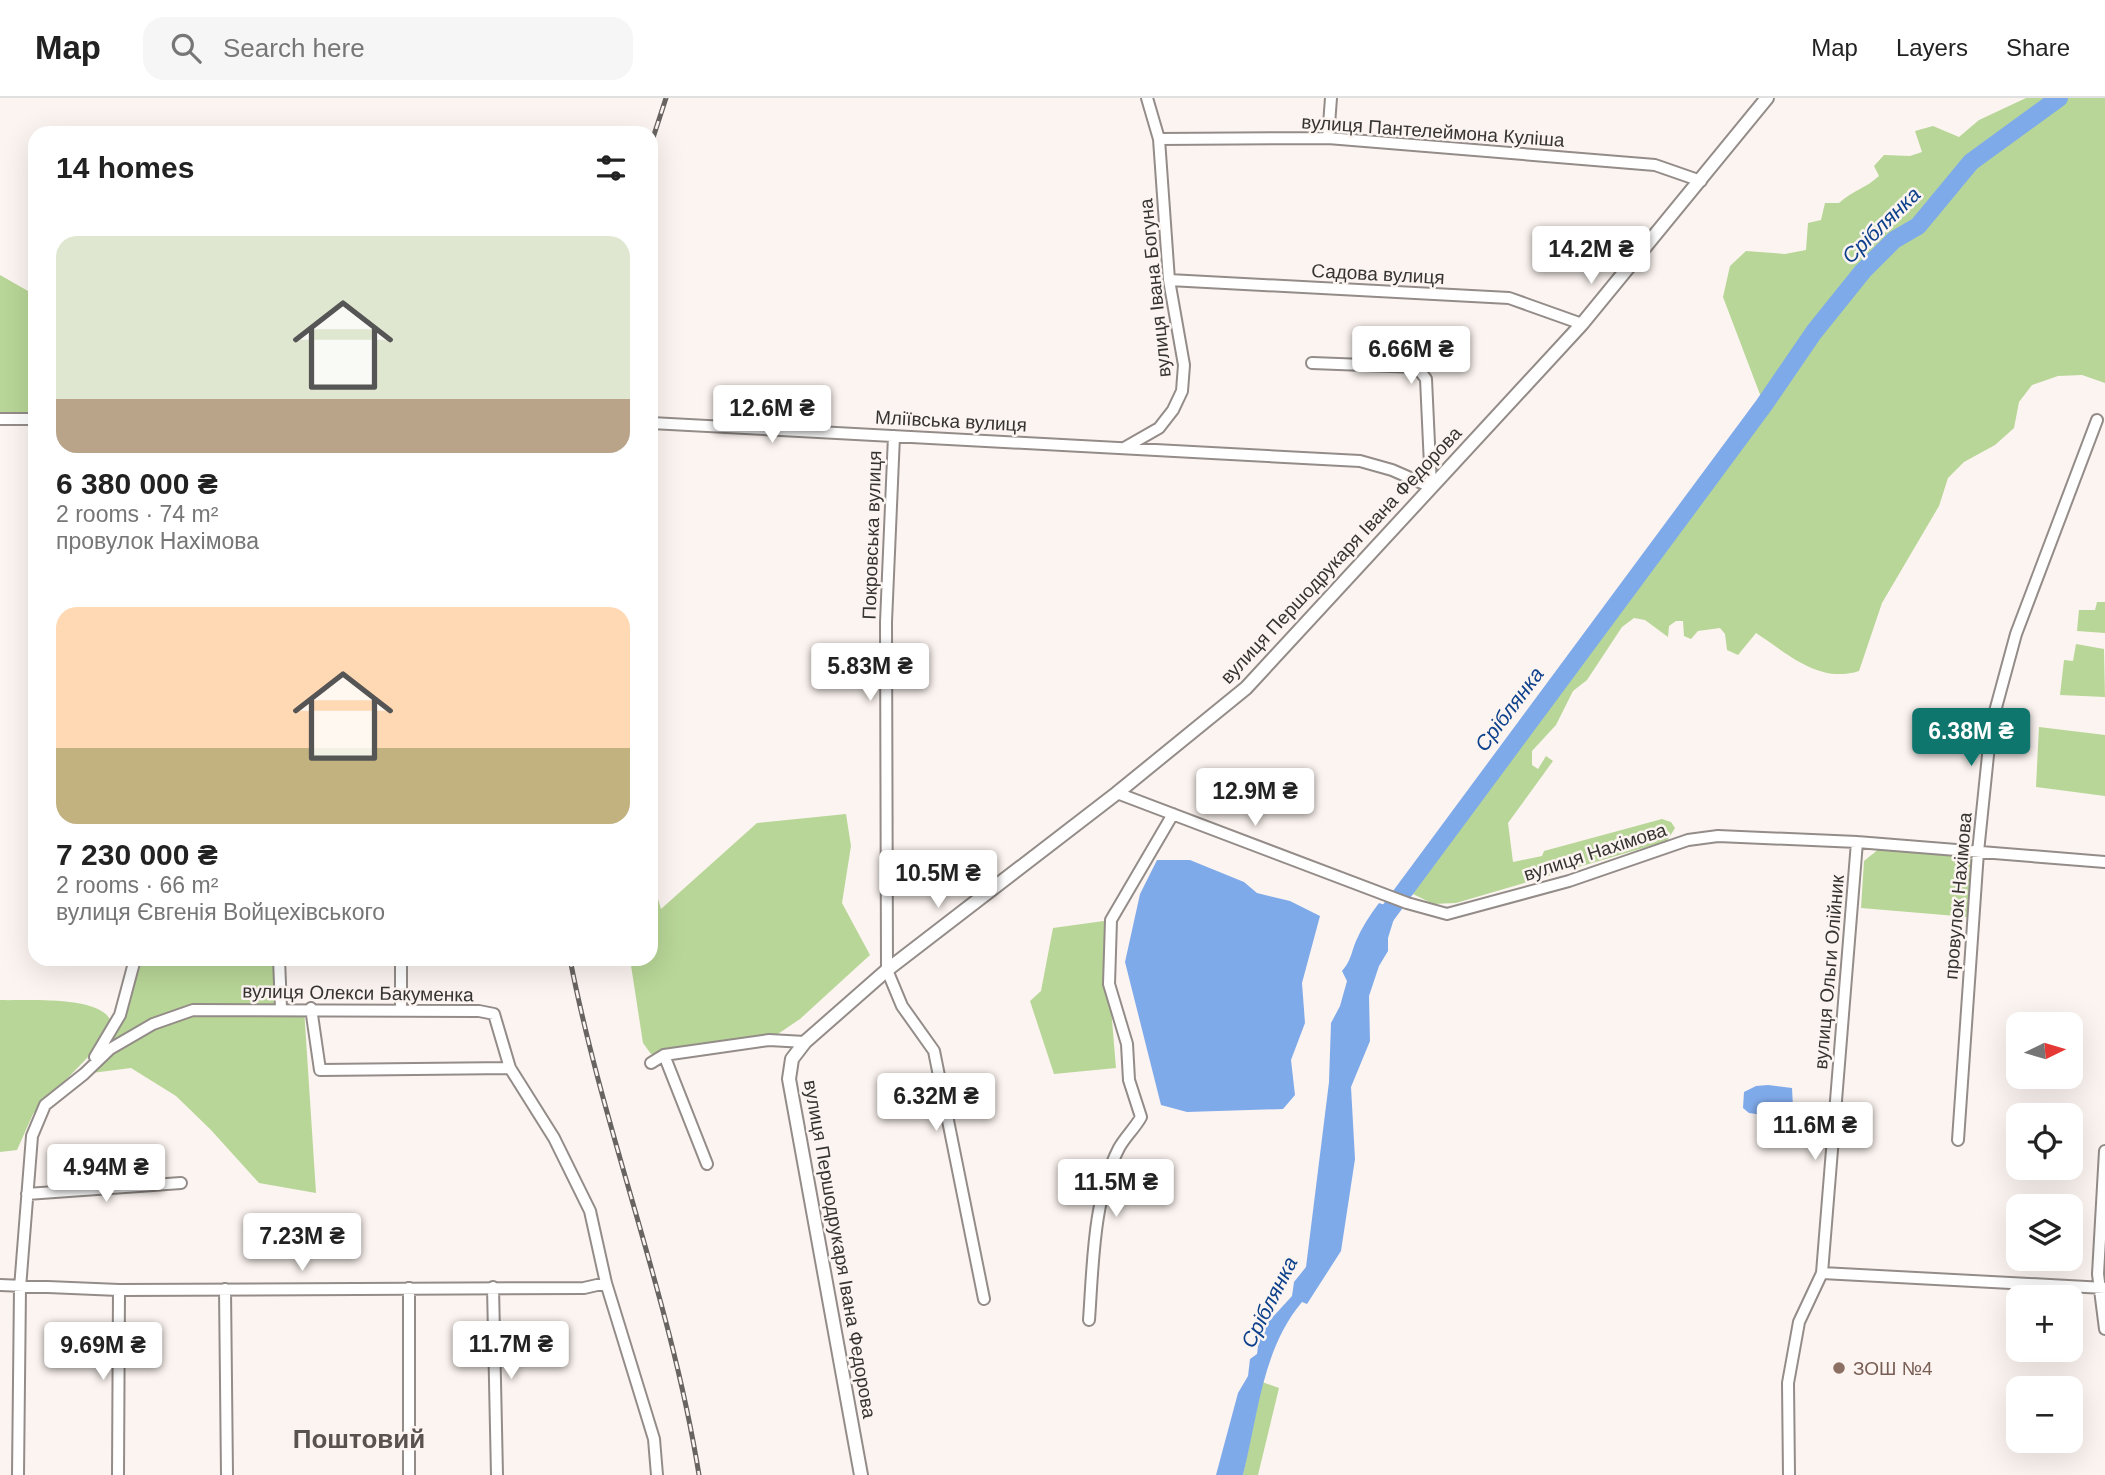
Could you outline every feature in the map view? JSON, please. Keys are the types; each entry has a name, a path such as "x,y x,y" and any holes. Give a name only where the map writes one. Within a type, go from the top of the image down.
{"street":[{"name":"вулиця Івана Богуна","path":"1124,448 1159,428 1173,410 1182,391 1184,365 1169,280 1159,139 1147,98"},
{"path":"1328,138 1331,98"},
{"name":"вулиця Першодрукаря Івана Федорова","path":"861,1475 789,1079 792,1059 805,1042 887,970 1117,793 1246,688 1582,324 1767,98"},
{"name":"вулиця Пантелеймона Куліша","path":"1159,139 1328,138 1655,165 1701,181"},
{"name":"Садова вулиця","path":"1169,280 1509,298 1582,324"},
{"path":"1124,448 1360,461 1392,470 1431,487 1426,379 1417,367 1312,363"},
{"path":"0,419 28,419"},
{"name":"провулок Нахімова","path":"1958,1140 1978,852 1991,726 2016,634 2097,420"},
{"name":"Мліївська вулиця","path":"658,424 1124,448"},
{"name":"Покровська вулиця","path":"887,970 886,622 894,436"},
{"name":"вулиця Нахімова","path":"1117,793 1407,902 1447,914 1569,881 1700,837 1857,842 2105,862"},
{"path":"1089,1320 1093,1261 1105,1193 1120,1147 1141,1117 1129,1080 1127,1044 1109,984 1111,919 1173,814"},
{"name":"вулиця Ольги Олійник","path":"1789,1475 1788,1383 1799,1322 1822,1273 1857,842"},
{"path":"18,1475 20,1288 32,1136 45,1105 84,1074 120,1015 133,966"},
{"path":"279,966 281,1008"},
{"path":"401,966 401,1010"},
{"path":"887,970 902,1006 934,1051 984,1299"},
{"path":"311,1008 320,1070 510,1068"},
{"name":"вулиця Олекси Бакуменка","path":"84,1074 110,1049 153,1024 192,1010 311,1008 479,1011 494,1014 510,1068 554,1138 590,1211 606,1283 654,1439 657,1475"},
{"path":"652,1063 664,1055 769,1040 805,1042"},
{"path":"664,1055 707,1164"},
{"path":"2105,1151 2098,1274 2104,1288 2105,1329"},
{"path":"27,1194 181,1183"},
{"path":"1822,1273 2104,1288"},
{"path":"0,1285 20,1288 118,1290 493,1287 584,1289 606,1283"},
{"path":"493,1287 496,1475"},
{"path":"408,1288 409,1475"},
{"path":"225,1289 228,1475"},
{"path":"118,1290 118,1475"}],"green space":[{"path":"2026,98 2105,98 2105,383 2082,375 2058,376 2032,385 2019,402 2014,428 1995,445 1964,462 1948,478 1939,506 1882,603 1859,671 1844,674 1817,670 1756,633 1738,655 1727,650 1725,634 1720,628 1698,631 1691,639 1684,636 1683,621 1676,621 1669,626 1668,637 1645,620 1634,618 1622,627 1587,680 1573,691 1556,725 1532,751 1532,765 1538,769 1546,756 1553,761 1508,823 1513,862 1542,856 1544,851 1662,819 1671,822 1675,828 1667,841 1456,903 1433,904 1409,892 1494,784 1662,540 1764,405 1723,297 1730,266 1746,251 1785,254 1806,250 1808,223 1821,220 1825,203 1839,203 1879,176 1874,166 1884,155 1910,156 1922,152 1915,131 1933,126 1959,137 1979,120"},
{"path":"0,275 28,291 28,419 0,419"},
{"path":"2097,602 2105,602 2105,633 2077,631 2079,610 2095,610"},
{"path":"2076,644 2104,649 2105,697 2060,695 2064,660 2073,661"},
{"path":"2039,727 2105,735 2105,796 2036,787"},
{"path":"846,814 851,846 842,903 870,955 800,1019 769,1040 651,1054 643,1043 631,966 658,966 658,899 661,909 757,823"},
{"path":"1880,848 1973,856 1968,917 1861,908 1864,861"},
{"path":"1111,920 1109,984 1116,1068 1054,1074 1030,1001 1041,991 1053,928"},
{"path":"133,966 279,966 281,1008 304,1008 316,1193 259,1183 176,1096 131,1068 84,1074 120,1015"},
{"path":"0,1000 79,1003 105,1013 111,1022 88,1057 33,1114 17,1150 0,1152"},
{"path":"1262,1382 1279,1388 1258,1475 1243,1475"}],"water":[{"path":"1157,860 1190,860 1244,882 1257,893 1290,901 1320,916 1302,983 1305,1023 1291,1060 1295,1095 1283,1109 1187,1112 1161,1105 1125,962 1140,894"},
{"path":"1379,903 1397,909 1388,938 1388,951 1379,966 1369,996 1370,1041 1351,1087 1355,1159 1341,1251 1307,1304 1302,1302 1278,1341 1263,1384 1243,1475 1216,1475 1238,1393 1248,1376 1250,1359 1257,1354 1260,1331 1292,1296 1294,1282 1306,1267 1329,1082 1331,1023 1340,1006 1347,981 1342,971 1361,931"},
{"path":"1756,1086 1792,1088 1793,1107 1783,1118 1749,1113 1743,1108 1744,1092"}],"waterway":[{"name":"Сріблянка","path":"1379,925 1764,405 1814,332 1863,271 1894,240 1918,226 1971,162 2059,98"}],"railway":[{"path":"657,126 666,98"},
{"path":"572,966 584,1024 672,1345 699,1475"}],"place":[{"name":"ЗОШ №4","path":"1839,1368"}],"district":[{"name":"Поштовий","path":"359,1439"}]}
